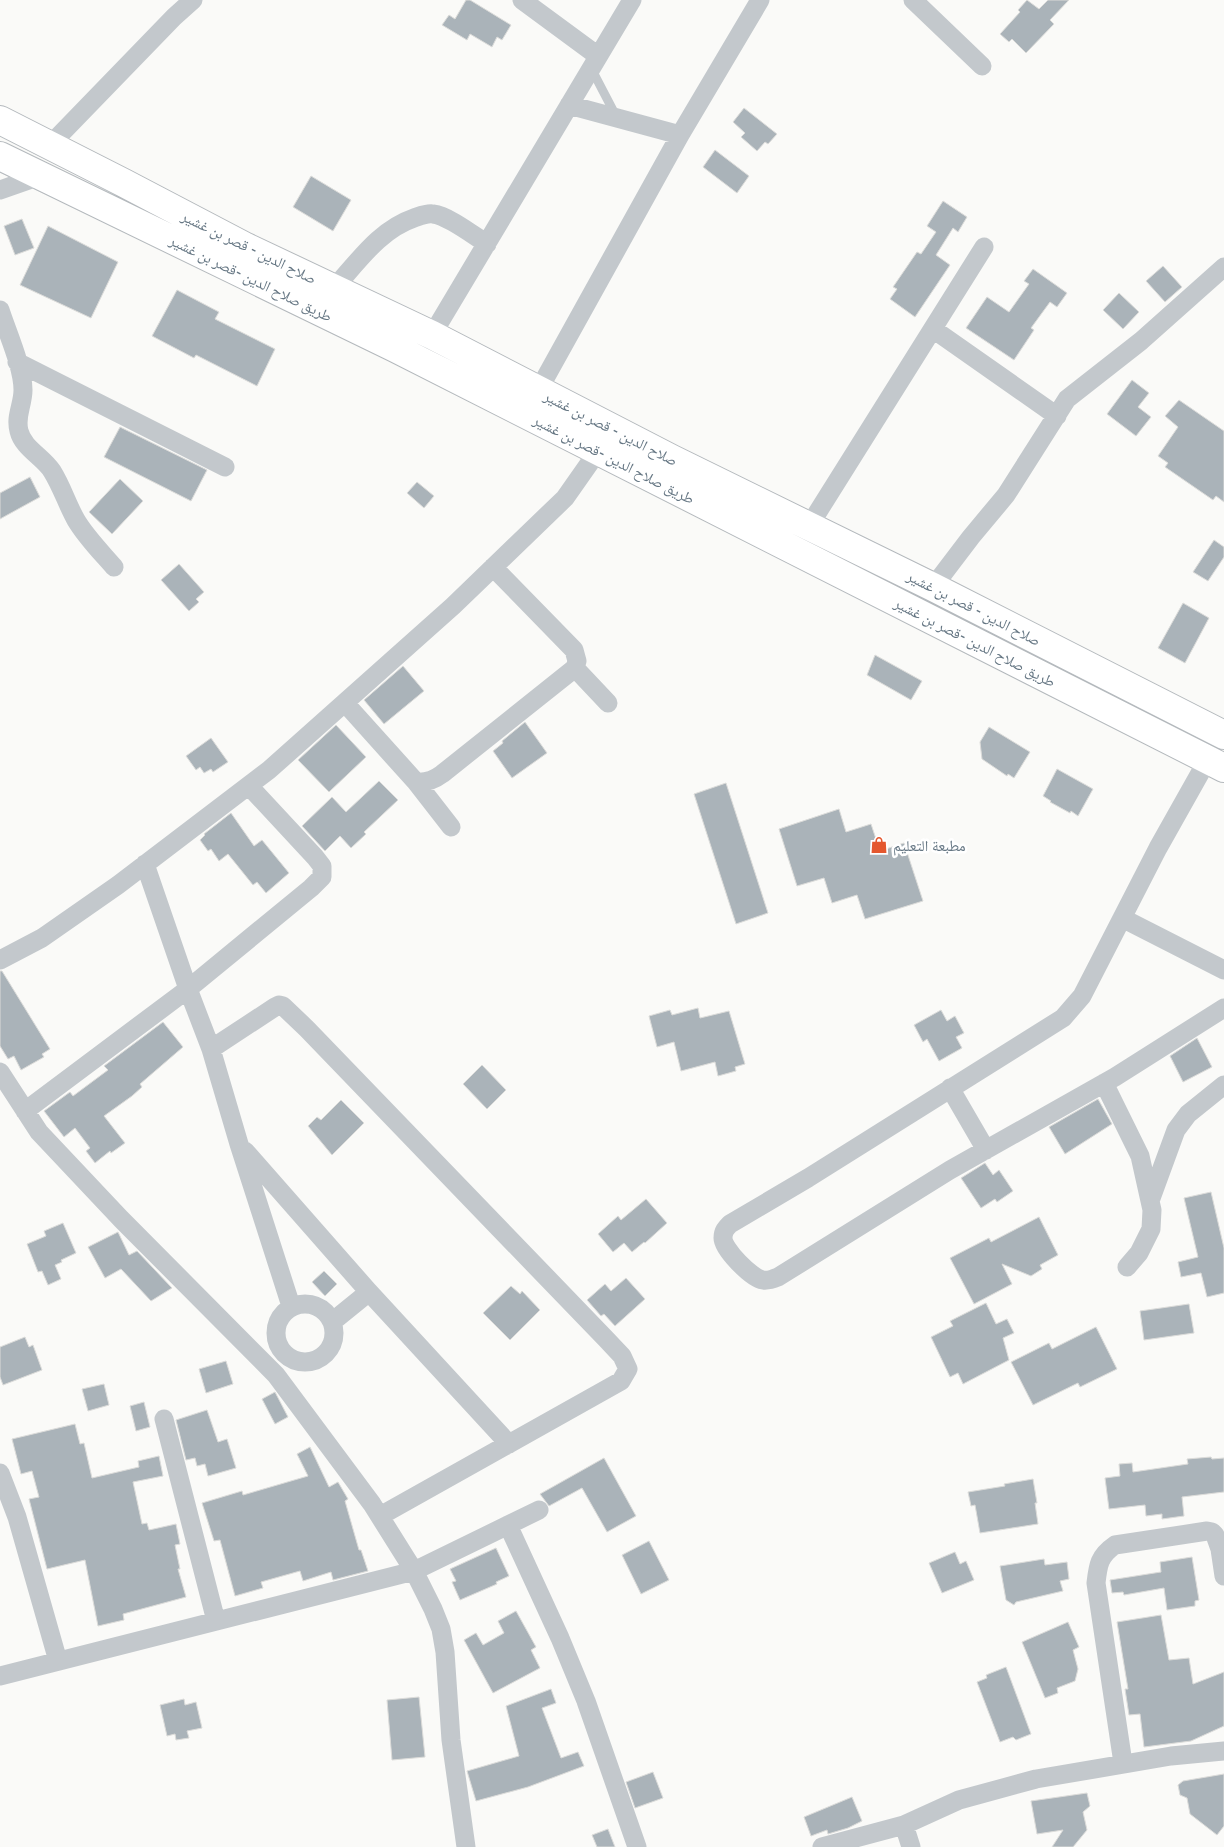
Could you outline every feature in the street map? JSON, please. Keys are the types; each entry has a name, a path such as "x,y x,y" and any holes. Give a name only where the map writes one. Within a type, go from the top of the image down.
{"highway":[{"name":"صلاح الدين - قصر بن غشير","path":"0,120 244,246 432,334 538,391 933,587 1224,735"},
{"name":"طريق صلاح الدين -قصر بن غشير","path":"0,156 395,348 1216,764"},
{"path":"110,210 124,183"}],"street":[{"path":"50,145 174,17 193,0"},
{"path":"522,0 594,62"},
{"path":"432,334 632,0"},
{"path":"538,391 680,135 760,0"},
{"path":"913,0 982,66"},
{"path":"569,105 680,135"},
{"path":"0,190 40,176"},
{"path":"334,288 381,236 406,221 423,215 433,214 443,218 487,244"},
{"path":"809,526 984,247"},
{"path":"933,587 1006,495 1067,399 1140,341 1224,267"},
{"path":"0,310 17,362 23,390 17,418 19,433 27,446 43,459 53,472 76,520 114,567"},
{"path":"933,329 1057,416"},
{"path":"17,362 225,467"},
{"path":"0,960 42,938 145,864 269,770 453,606 565,498 598,451"},
{"path":"416,782 423,783 435,780 575,668 577,661 574,650 493,567"},
{"path":"575,668 608,703"},
{"path":"345,703 416,782 451,827"},
{"path":"1216,764 1158,848 1082,996 1063,1018 808,1178 730,1224 725,1229 723,1236 725,1247 751,1275 765,1281 778,1277 950,1170 1104,1083 1224,1008"},
{"path":"26,1111 188,989 322,877 322,866 318,861 249,786"},
{"path":"145,864 188,989 211,1049 239,1144 291,1306"},
{"path":"1122,918 1224,970"},
{"path":"211,1049 275,1007 283,1006 622,1356 628,1368 621,1382 380,1516"},
{"path":"0,1072 39,1132 121,1219 276,1375 334,1451 380,1516 414,1571 441,1629 445,1652 450,1740 466,1847"},
{"path":"1104,1083 1140,1156 1152,1210 1151,1229 1139,1253 1128,1267"},
{"path":"1150,1201 1176,1130 1188,1114 1224,1085"},
{"path":"950,1088 986,1150"},
{"path":"239,1144 369,1292 509,1444"},
{"path":"332,1322 369,1292"},
{"path":"302,1303 315,1305 325,1311 332,1322 334,1340 324,1356 308,1363 298,1362 290,1359 279,1348 275,1332 279,1317 291,1306 302,1303"},
{"path":"276,1375 290,1359"},
{"path":"164,1419 216,1621"},
{"path":"0,1473 17,1517 58,1661"},
{"path":"0,1676 414,1571 539,1510"},
{"path":"508,1525 560,1638 586,1702 637,1847"},
{"path":"1123,1764 1096,1583 1098,1568 1104,1552 1115,1545 1207,1531 1212,1532 1218,1540 1224,1576"},
{"path":"822,1847 904,1825 959,1800 1036,1779 1171,1756 1224,1751"},
{"path":"904,1825 911,1847"}],"lane":[{"path":"594,62 617,118"}],"building":[{"path":"466,0 470,0 511,25 502,40 497,37 492,47 470,34 467,40 442,25 449,15 455,19"},
{"path":"1027,0 1039,9 1048,0 1069,0 1050,20 1054,24 1026,53 1012,39 1009,42 1000,34 1020,12 1018,10"},
{"path":"744,108 777,134 768,144 765,142 757,151 741,137 745,133 733,122"},
{"path":"715,150 749,176 737,193 703,167"},
{"path":"311,176 351,200 333,231 293,207"},
{"path":"943,201 967,217 958,232 953,228 936,255 950,265 915,317 890,299 897,289 893,287 917,252 921,254 936,232 927,226"},
{"path":"22,219 34,248 15,255 4,226"},
{"path":"48,226 118,262 91,318 20,285"},
{"path":"1163,266 1182,287 1165,302 1146,281"},
{"path":"1033,269 1067,293 1057,307 1050,302 1031,328 1034,330 1014,360 966,328 987,297 1009,312 1029,284 1024,281"},
{"path":"177,290 219,312 215,319 275,349 257,386 196,355 194,358 152,336"},
{"path":"1119,293 1139,312 1123,329 1103,310"},
{"path":"1132,380 1149,393 1138,407 1151,417 1136,436 1107,414"},
{"path":"1179,400 1224,431 1224,502 1216,496 1213,500 1165,467 1168,463 1158,456 1178,427 1165,416"},
{"path":"120,427 207,470 191,501 104,457"},
{"path":"30,477 40,497 0,519 0,493"},
{"path":"120,479 143,501 112,534 89,512"},
{"path":"417,482 434,496 424,508 407,493"},
{"path":"1214,540 1224,547 1224,557 1208,581 1193,572"},
{"path":"179,564 204,592 196,599 199,602 189,611 161,580"},
{"path":"1183,603 1209,618 1185,663 1158,648"},
{"path":"875,655 922,681 911,700 867,675"},
{"path":"403,666 424,691 384,724 364,700"},
{"path":"525,722 547,753 512,778 493,751"},
{"path":"336,725 366,757 329,792 298,760"},
{"path":"989,727 1030,752 1014,778 1008,774 1007,776 982,759 980,742"},
{"path":"211,738 228,762 213,772 211,769 204,773 200,767 196,770 186,756"},
{"path":"1057,769 1093,789 1078,816 1050,802 1043,796"},
{"path":"379,781 398,800 364,832 366,834 351,848 340,836 325,851 302,826 332,797 346,812"},
{"path":"726,783 768,913 736,924 694,794"},
{"path":"839,809 846,832 871,824 880,851 904,843 923,901 865,919 857,895 832,903 824,878 797,886 779,829"},
{"path":"231,813 254,846 262,840 289,873 266,893 257,882 253,885 228,854 219,861 211,849 208,851 200,840 204,834"},
{"path":"0,971 2,971 50,1049 42,1054 44,1057 21,1070 14,1056 8,1059 0,1046"},
{"path":"698,1008 700,1018 729,1011 745,1064 735,1067 736,1071 718,1076 715,1062 681,1071 674,1042 657,1047 649,1016 670,1010 672,1015"},
{"path":"941,1010 947,1021 955,1016 964,1033 956,1037 962,1048 939,1061 927,1039 923,1042 914,1025"},
{"path":"163,1022 183,1047 140,1084 142,1087 132,1096 104,1116 125,1143 111,1153 110,1151 95,1163 86,1151 90,1148 75,1128 64,1137 44,1111 70,1092 73,1096 108,1070 104,1066"},
{"path":"1197,1038 1212,1067 1183,1082 1170,1056"},
{"path":"482,1065 506,1090 487,1109 463,1084"},
{"path":"1098,1099 1112,1124 1065,1154 1049,1127"},
{"path":"341,1100 364,1123 332,1155 308,1126 317,1117 321,1120"},
{"path":"985,1163 993,1175 999,1170 1013,1191 997,1202 995,1199 981,1208 961,1178"},
{"path":"1211,1192 1224,1248 1224,1293 1207,1297 1201,1273 1181,1277 1178,1262 1198,1257 1184,1198"},
{"path":"646,1199 667,1223 632,1252 624,1243 613,1252 598,1234 618,1216 621,1220"},
{"path":"1039,1217 1058,1255 1040,1265 1042,1269 1031,1276 1002,1264 1012,1284 974,1304 950,1258 989,1238 991,1242"},
{"path":"63,1223 76,1253 55,1265 61,1279 48,1285 42,1271 38,1272 27,1244 46,1236 44,1231"},
{"path":"118,1232 129,1255 137,1251 172,1288 151,1301 121,1269 105,1278 88,1247"},
{"path":"324,1271 337,1284 325,1296 312,1282"},
{"path":"626,1278 645,1299 615,1326 604,1314 601,1316 587,1300 605,1284 611,1291"},
{"path":"511,1286 520,1294 522,1291 540,1310 510,1340 483,1313"},
{"path":"986,1303 996,1324 1007,1319 1014,1333 1003,1338 1009,1360 963,1384 958,1373 950,1377 931,1337 953,1326 950,1321"},
{"path":"1189,1304 1194,1333 1144,1340 1140,1311"},
{"path":"1096,1327 1117,1369 1080,1387 1078,1383 1033,1405 1011,1362 1049,1343 1052,1349"},
{"path":"25,1337 29,1347 33,1345 42,1370 3,1385 0,1377 0,1347"},
{"path":"226,1361 233,1384 206,1393 199,1369"},
{"path":"104,1384 109,1405 88,1411 82,1389"},
{"path":"275,1392 288,1417 275,1424 262,1399"},
{"path":"144,1402 150,1427 136,1431 130,1406"},
{"path":"207,1410 218,1442 227,1439 236,1468 208,1476 205,1464 197,1466 195,1458 186,1460 176,1420"},
{"path":"75,1424 80,1444 84,1443 92,1478 139,1467 138,1461 159,1456 163,1476 133,1482 142,1524 147,1523 149,1530 176,1524 180,1544 175,1545 180,1569 178,1569 186,1597 123,1614 124,1620 98,1626 85,1560 47,1569 29,1499 39,1497 32,1471 21,1474 12,1439"},
{"path":"310,1447 329,1487 338,1482 348,1499 345,1501 359,1550 361,1550 368,1571 333,1580 331,1572 303,1581 300,1571 261,1582 263,1588 235,1596 220,1540 214,1541 202,1503 242,1491 243,1495 308,1476 297,1454"},
{"path":"1211,1457 1212,1459 1224,1458 1224,1492 1182,1497 1184,1516 1162,1519 1162,1514 1146,1516 1145,1505 1109,1509 1105,1478 1120,1476 1119,1464 1132,1463 1133,1472 1188,1464 1187,1459"},
{"path":"604,1458 636,1516 607,1532 582,1488 549,1506 540,1494"},
{"path":"1033,1479 1038,1524 980,1533 975,1505 971,1506 968,1492"},
{"path":"649,1541 669,1580 641,1594 622,1555"},
{"path":"496,1548 509,1576 496,1582 497,1584 460,1600 452,1582 456,1581 450,1569"},
{"path":"955,1552 960,1564 966,1561 974,1580 942,1593 929,1563"},
{"path":"1192,1557 1199,1600 1195,1601 1195,1606 1167,1610 1164,1588 1124,1595 1123,1592 1112,1593 1110,1580 1161,1572 1160,1562"},
{"path":"1044,1559 1045,1565 1067,1562 1069,1579 1060,1581 1063,1591 1016,1602 1014,1605 1006,1600 1000,1566"},
{"path":"516,1611 536,1647 531,1650 540,1668 493,1693 464,1640 476,1633 483,1645 504,1633 498,1621"},
{"path":"1161,1615 1169,1660 1189,1658 1193,1684 1224,1672 1224,1726 1191,1741 1144,1747 1140,1714 1129,1715 1125,1689 1128,1689 1117,1622"},
{"path":"1068,1622 1079,1647 1073,1650 1078,1669 1075,1681 1057,1688 1058,1693 1045,1698 1022,1642"},
{"path":"1006,1667 1031,1734 1016,1740 1013,1737 1000,1742 977,1682 987,1678 986,1675"},
{"path":"551,1689 556,1703 542,1708 561,1758 578,1752 584,1766 528,1787 476,1801 467,1771 519,1756 506,1706"},
{"path":"419,1697 425,1757 392,1760 387,1700"},
{"path":"184,1699 185,1705 196,1702 202,1728 187,1731 189,1738 176,1740 175,1734 167,1736 160,1705"},
{"path":"653,1772 663,1798 635,1808 626,1782"},
{"path":"1224,1774 1224,1826 1217,1835 1190,1814 1187,1798 1180,1795 1178,1785 1183,1781"},
{"path":"1087,1793 1090,1806 1083,1812 1087,1830 1073,1847 1052,1847 1063,1830 1037,1834 1031,1801"},
{"path":"852,1797 862,1821 848,1828 828,1834 827,1830 811,1836 804,1817"},
{"path":"608,1829 615,1847 597,1847 592,1835"}],"place":[{"name":"مطبعة التعليم","path":"879,845"}]}
